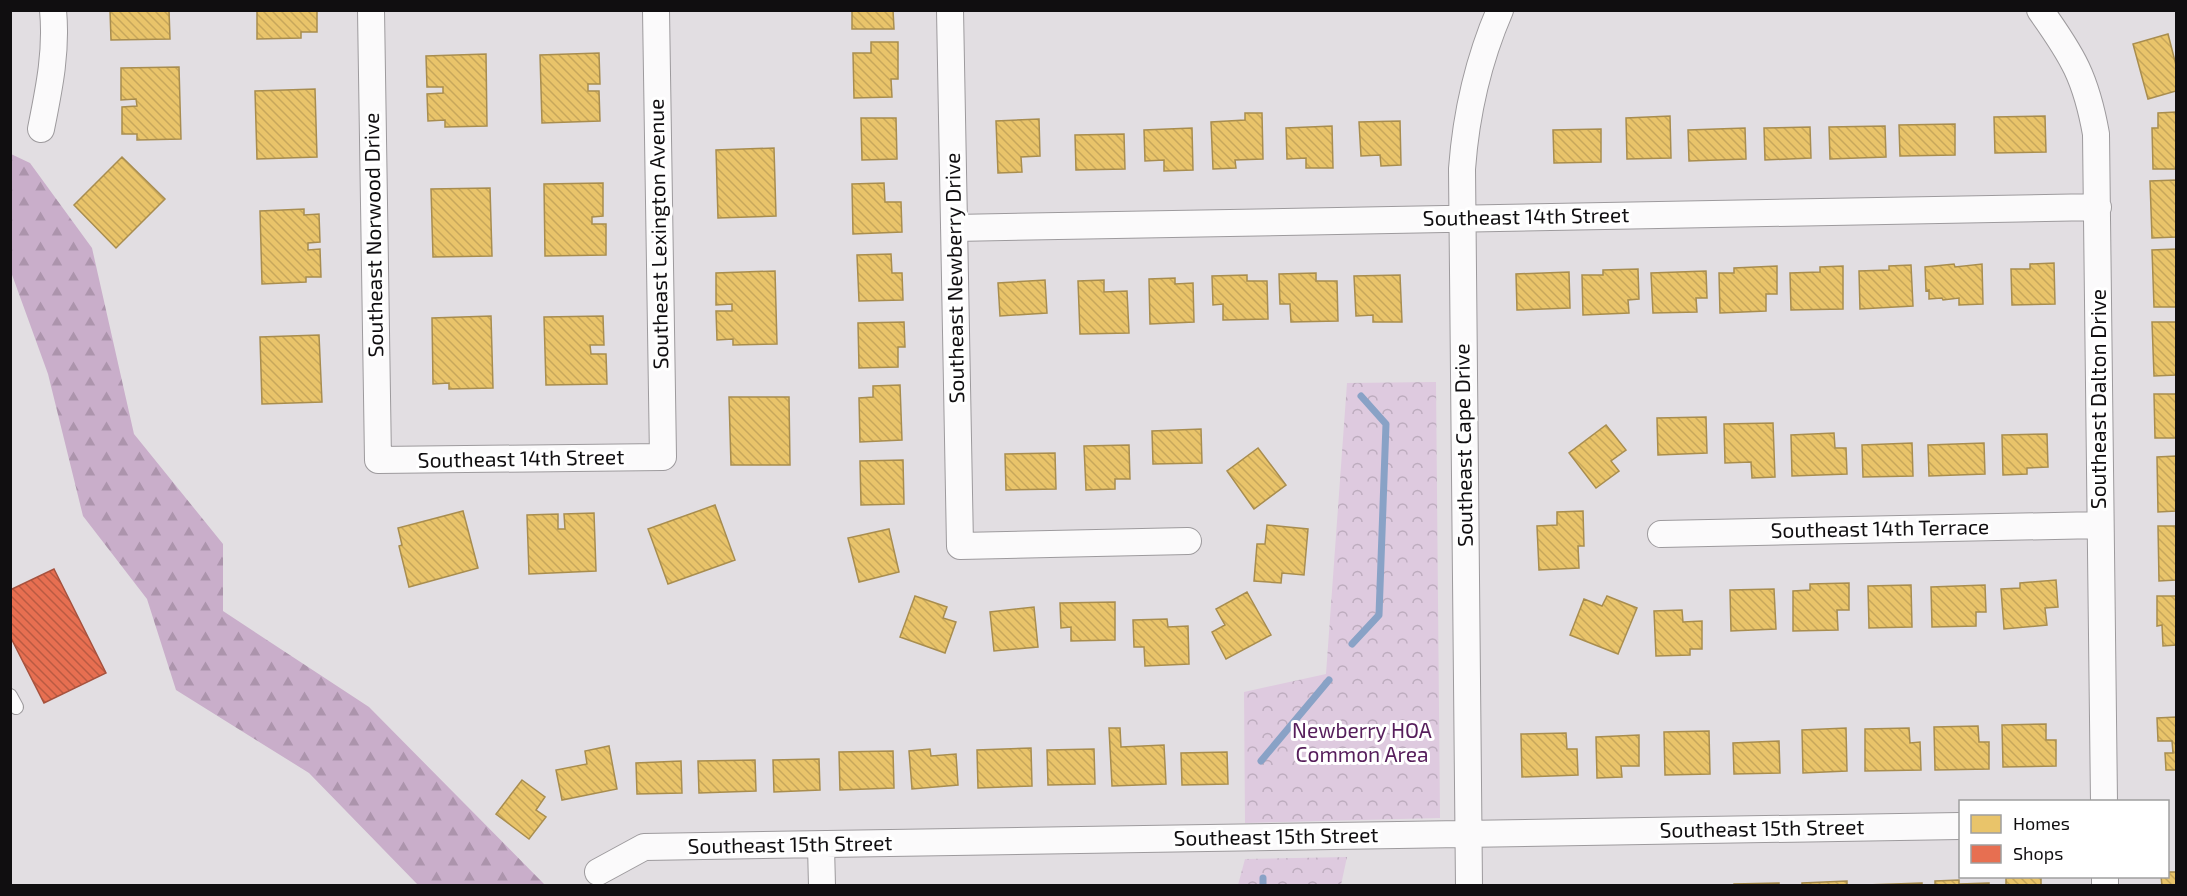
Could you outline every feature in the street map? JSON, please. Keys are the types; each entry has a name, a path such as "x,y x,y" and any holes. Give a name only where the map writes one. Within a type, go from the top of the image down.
{"street":[{"path":"41,129 53,66 55,39 53,10"},
{"name":"Southeast Norwood Drive","path":"370,10 378,460"},
{"name":"Southeast Lexington Avenue","path":"656,10 663,457"},
{"name":"Southeast Newberry Drive","path":"950,10 960,546 1188,542"},
{"name":"Southeast Cape Drive","path":"1469,885 1462,169 1465,128 1476,81 1491,31 1500,10"},
{"name":"Southeast Dalton Drive","path":"2040,10 2069,50 2082,75 2091,104 2096,134 2104,800"},
{"name":"Southeast 14th Street","path":"954,228 2098,207"},
{"name":"Southeast 14th Street","path":"378,460 663,457"},
{"name":"Southeast 14th Terrace","path":"1661,534 2100,525"},
{"name":"Southeast 15th Street","path":"598,872 644,847 821,846 1959,826"},
{"path":"821,846 822,885"}],"green space":[{"path":"11,154 30,163 92,248 134,434 223,544 223,611 369,707 545,885 418,885 309,773 176,690 147,599 83,516 48,374 11,272"},
{"name":"Newberry HOA Common Area","path":"1436,382 1440,818 1245,823 1244,692 1326,674 1347,383"},
{"path":"1347,857 1341,885 1238,885 1245,859"}],"building: Homes":[{"path":"110,10 169,10 170,39 111,40"},
{"path":"257,10 317,10 317,32 301,32 301,38 257,39"},
{"path":"852,10 893,10 894,29 852,29"},
{"path":"2168,34 2176,65 2176,91 2148,99 2133,44"},
{"path":"871,42 898,42 898,79 891,79 892,97 854,98 853,53 871,53"},
{"path":"599,53 600,84 588,84 588,91 599,91 600,121 542,123 540,55"},
{"path":"486,54 487,126 445,127 445,120 428,121 427,94 443,93 443,87 427,87 426,56"},
{"path":"179,67 181,139 137,140 137,134 122,134 122,107 137,106 136,99 121,100 121,68"},
{"path":"315,89 317,157 257,159 255,91"},
{"path":"2176,112 2176,169 2153,169 2152,128 2158,128 2158,113"},
{"path":"1245,113 1262,113 1263,159 1235,160 1236,168 1213,169 1211,122 1245,120"},
{"path":"1670,116 1671,158 1627,159 1626,118"},
{"path":"2045,116 2046,152 1995,153 1994,117"},
{"path":"861,118 896,118 897,159 862,160"},
{"path":"1039,119 1040,156 1021,157 1022,172 998,173 996,121"},
{"path":"1400,121 1401,165 1381,166 1380,155 1361,156 1359,122"},
{"path":"1955,124 1955,155 1900,156 1899,125"},
{"path":"1332,126 1333,168 1306,168 1306,158 1287,159 1286,128"},
{"path":"1885,126 1886,157 1830,159 1829,127"},
{"path":"1810,127 1811,158 1765,160 1764,128"},
{"path":"1192,128 1193,170 1164,171 1164,160 1145,161 1144,130"},
{"path":"1745,128 1746,159 1689,161 1688,130"},
{"path":"1601,129 1601,162 1554,163 1553,130"},
{"path":"1124,134 1125,169 1076,170 1075,135"},
{"path":"774,148 776,216 718,218 716,150"},
{"path":"122,157 165,199 116,248 74,205"},
{"path":"2176,180 2176,237 2152,238 2150,181"},
{"path":"603,183 603,216 592,217 592,224 606,224 606,255 545,256 544,184"},
{"path":"884,183 885,202 901,202 902,232 853,234 852,184"},
{"path":"490,188 492,256 433,257 431,189"},
{"path":"304,209 304,215 319,214 320,242 308,243 308,250 320,249 321,277 306,277 306,282 262,284 260,211"},
{"path":"2176,249 2176,307 2154,307 2152,250"},
{"path":"891,254 892,273 902,273 903,300 859,301 857,255"},
{"path":"2054,263 2055,304 2012,305 2011,269 2030,269 2030,264"},
{"path":"1954,264 1955,267 1982,264 1983,304 1959,305 1959,298 1929,299 1929,290 1926,291 1925,267"},
{"path":"1911,265 1913,306 1860,309 1859,271 1889,270 1889,266"},
{"path":"1777,266 1777,294 1766,294 1766,311 1720,313 1719,273 1734,273 1734,268"},
{"path":"1843,266 1843,309 1791,310 1790,273 1820,272 1820,267"},
{"path":"1638,269 1639,299 1628,300 1629,313 1583,315 1582,275 1603,275 1603,270"},
{"path":"775,271 777,344 733,345 733,339 717,340 716,311 732,311 732,304 716,305 716,273"},
{"path":"1706,271 1707,298 1696,298 1697,312 1653,313 1651,273"},
{"path":"1569,272 1570,308 1517,310 1516,274"},
{"path":"1316,273 1316,281 1337,281 1338,321 1291,322 1290,304 1280,304 1279,274"},
{"path":"1247,275 1247,281 1267,281 1268,319 1223,320 1223,304 1213,305 1212,276"},
{"path":"1400,275 1402,322 1373,322 1373,315 1356,316 1354,276"},
{"path":"1175,278 1175,284 1193,283 1194,322 1150,324 1149,279"},
{"path":"1045,280 1047,313 1000,316 998,283"},
{"path":"1104,280 1104,292 1127,291 1129,333 1080,334 1078,281"},
{"path":"491,316 493,388 449,389 449,383 433,384 432,318"},
{"path":"603,316 604,345 590,345 591,354 606,354 607,384 546,385 544,317"},
{"path":"904,322 905,347 898,347 898,367 859,368 858,323"},
{"path":"2152,322 2176,322 2176,375 2154,376"},
{"path":"319,335 322,402 262,404 260,337"},
{"path":"900,385 902,440 860,442 859,398 873,397 873,386"},
{"path":"2154,394 2176,394 2176,438 2155,438"},
{"path":"729,397 789,397 790,465 731,465"},
{"path":"1706,417 1707,453 1658,455 1657,418"},
{"path":"1773,423 1775,477 1752,478 1751,462 1725,463 1724,424"},
{"path":"1606,425 1626,450 1611,461 1619,471 1596,488 1569,453"},
{"path":"1201,429 1202,463 1153,464 1152,431"},
{"path":"1834,433 1835,448 1846,448 1847,474 1792,476 1791,435"},
{"path":"2047,434 2048,467 2027,468 2027,474 2003,475 2002,435"},
{"path":"1912,443 1913,476 1863,477 1862,445"},
{"path":"1984,443 1985,474 1929,476 1928,445"},
{"path":"1129,445 1130,479 1115,479 1115,489 1086,490 1084,446"},
{"path":"1258,448 1286,485 1254,509 1227,471"},
{"path":"1055,453 1056,489 1006,490 1005,454"},
{"path":"2176,456 2176,511 2158,512 2157,457"},
{"path":"903,460 904,504 861,505 860,461"},
{"path":"715,505 735,560 668,584 648,529"},
{"path":"463,511 478,568 409,587 399,546 402,545 398,528"},
{"path":"1583,511 1584,546 1578,546 1579,568 1539,570 1537,526 1557,525 1557,512"},
{"path":"594,513 596,571 529,574 527,515 558,514 558,529 565,529 564,514"},
{"path":"1267,525 1308,529 1304,575 1282,573 1281,583 1254,581 1257,544 1265,544"},
{"path":"2158,526 2176,526 2176,580 2159,581"},
{"path":"889,529 899,572 859,582 848,538"},
{"path":"2056,580 2058,607 2045,608 2047,625 2004,629 2001,589 2020,588 2020,583"},
{"path":"1849,583 1849,610 1837,610 1838,630 1793,631 1793,591 1810,590 1810,584"},
{"path":"1911,585 1912,627 1869,628 1868,586"},
{"path":"1985,585 1986,612 1976,612 1976,626 1932,627 1931,587"},
{"path":"1774,589 1776,629 1731,631 1730,590"},
{"path":"1247,592 1271,635 1226,659 1212,632 1225,625 1216,609"},
{"path":"915,596 947,607 943,618 956,622 945,653 900,637"},
{"path":"1607,596 1637,608 1618,654 1570,635 1584,599 1602,606"},
{"path":"2157,596 2176,596 2176,645 2163,646 2162,625 2157,626"},
{"path":"1115,602 1115,640 1071,641 1071,627 1061,628 1060,603"},
{"path":"1034,607 1038,647 994,651 990,612"},
{"path":"1682,610 1683,622 1702,621 1702,649 1690,649 1690,655 1656,656 1654,611"},
{"path":"1167,619 1168,627 1188,626 1189,664 1145,666 1144,647 1134,647 1133,620"},
{"path":"2176,717 2176,770 2166,770 2165,753 2173,753 2172,741 2158,741 2157,718"},
{"path":"2046,724 2046,740 2056,740 2056,766 2003,767 2002,725"},
{"path":"1978,726 1979,742 1989,742 1989,769 1935,770 1934,727"},
{"path":"1109,728 1120,728 1121,747 1164,745 1166,784 1112,786"},
{"path":"1846,728 1847,771 1803,773 1802,730"},
{"path":"1909,728 1910,743 1920,742 1921,770 1865,771 1865,729"},
{"path":"1709,731 1710,774 1665,775 1664,732"},
{"path":"1566,733 1567,749 1577,749 1578,775 1522,777 1521,734"},
{"path":"1639,735 1639,766 1621,766 1622,777 1597,778 1596,737"},
{"path":"1779,741 1780,773 1734,774 1733,743"},
{"path":"609,746 617,789 562,800 556,770 587,764 585,751"},
{"path":"1031,748 1032,786 978,788 977,750"},
{"path":"930,749 931,756 956,754 958,785 912,789 909,751"},
{"path":"1094,749 1095,784 1048,785 1047,750"},
{"path":"893,751 894,788 840,790 839,752"},
{"path":"1227,752 1228,784 1182,785 1181,753"},
{"path":"819,759 820,790 774,792 773,760"},
{"path":"755,760 756,791 699,793 698,761"},
{"path":"681,761 682,793 637,794 636,763"},
{"path":"522,780 545,797 536,810 546,817 529,839 496,814"},
{"path":"2169,872 2176,872 2176,886 2162,886 2161,878 2169,878"},
{"path":"2006,878 2041,878 2041,886 2006,886"},
{"path":"1959,880 1959,884 1989,883 1989,886 1935,886 1935,881"},
{"path":"1847,881 1847,886 1802,886 1802,883"},
{"path":"1779,883 1779,886 1734,886 1734,884"},
{"path":"1922,883 1922,886 1866,886 1866,885"}],"building: Shops":[{"path":"54,569 106,673 44,703 10,636 10,590"}],"waterway":[{"path":"1352,644 1379,615 1386,424 1361,396"},
{"path":"1261,761 1329,680"},
{"path":"1263,878 1263,886"}]}
